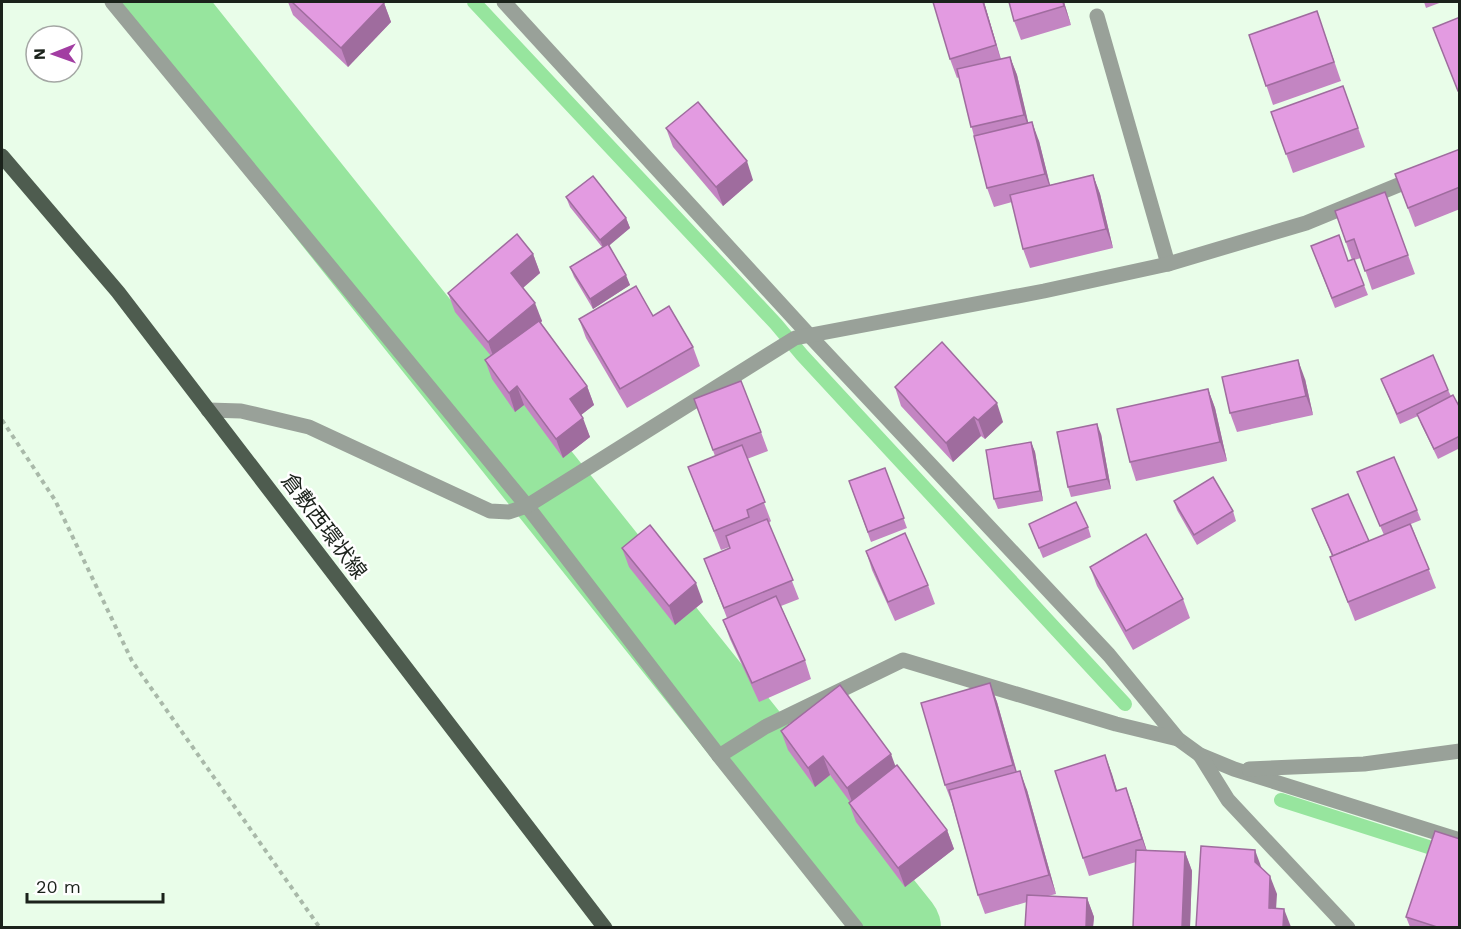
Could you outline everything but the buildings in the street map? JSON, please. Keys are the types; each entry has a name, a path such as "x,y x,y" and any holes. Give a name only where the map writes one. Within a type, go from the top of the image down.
{"main road":[{"name":"倉敷西環状線","path":"2,156 118,292 605,927"}],"street":[{"path":"112,2 533,502 719,756 856,927"},
{"path":"504,2 795,339 1109,655 1178,739 1200,755 1234,769 1460,840"},
{"path":"1097,16 1168,264"},
{"path":"208,410 241,411 309,427 490,511 509,512 533,502 795,339 1044,291 1168,264 1306,223 1428,173"},
{"path":"719,756 765,727 903,660 1116,724 1178,739"},
{"path":"1234,769 1290,769 1364,764 1460,752"},
{"path":"1200,755 1228,800 1348,927"}],"path":[{"path":"2,420 55,500 132,661 320,927"}],"waterway":[{"path":"160,2 900,928"},
{"path":"474,2 776,324 802,355 1125,704"},
{"path":"1281,800 1460,857"}]}
